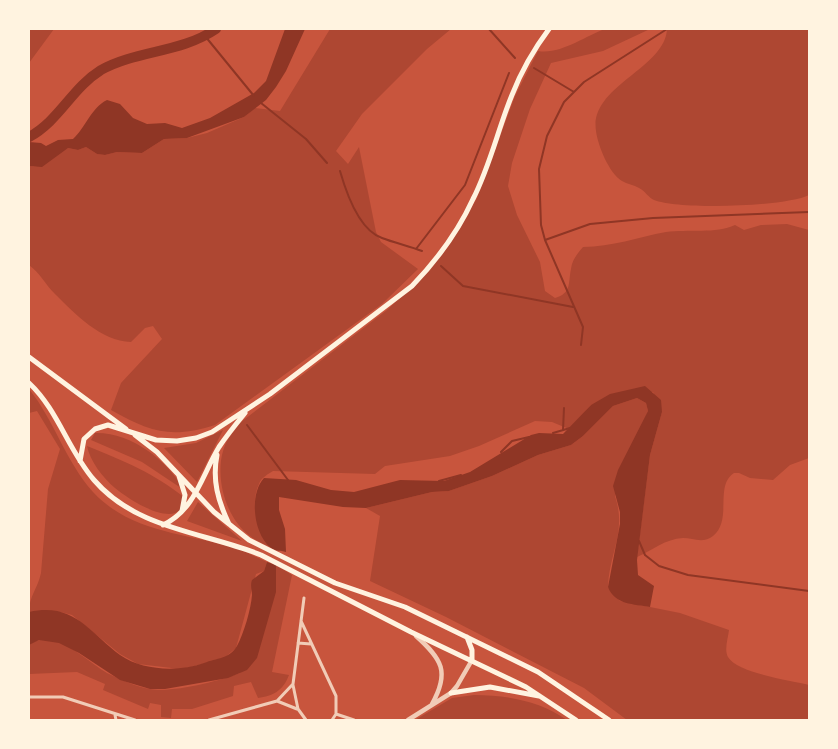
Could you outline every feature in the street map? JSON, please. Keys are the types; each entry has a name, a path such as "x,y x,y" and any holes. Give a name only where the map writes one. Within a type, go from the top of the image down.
{"main road":[{"path":"80,461 84,439 95,429 108,426 177,442 212,432 249,408 332,348 412,286 448,244 474,198 522,72 549,29"},
{"path":"29,357 158,452 195,493 230,526 263,549 335,583 398,604 467,637 547,677 609,720"},
{"path":"29,383 46,402 80,461 106,494 122,506 163,525 242,547 261,555 545,698 576,720"},
{"path":"163,525 181,514 195,493 219,448 249,408"},
{"path":"219,448 215,465 216,491 230,526"},
{"path":"178,472 185,495 181,514"},
{"path":"467,637 472,650 472,660"},
{"path":"451,693 490,688 545,698"}],"street":[{"path":"304,598 293,684 298,709 306,720"},
{"path":"301,621 336,696 336,714 332,720"},
{"path":"411,632 432,650 440,663 440,686 432,704"},
{"path":"298,643 312,644"},
{"path":"408,720 451,693 472,660"},
{"path":"208,720 277,701 293,684"},
{"path":"29,697 63,697 135,720"},
{"path":"277,701 298,709"},
{"path":"336,714 354,720"},
{"path":"115,715 116,720"}],"shaded area":[{"path":"29,29 54,29 29,63"},
{"path":"285,29 305,29 286,71 276,87 266,100 244,117 187,138 164,139 142,153 117,152 105,155 97,154 86,147 78,150 68,148 42,167 29,166 29,142 41,143 46,146 58,140 73,139 101,103 107,100 120,104 133,118 147,124 165,123 182,128 210,118 254,93 266,81"},
{"path":"330,29 451,29 427,49 362,114 336,151 348,164 359,147 376,232 381,242 418,269 382,304 215,425 186,432 173,432 149,428 125,418 111,410 121,383 162,339 153,326 145,328 131,342 109,337 99,332 71,310 29,265 29,166 41,165 68,148 78,150 86,147 97,154 105,155 117,152 142,153 164,139 187,138 207,133 244,117 255,108 280,111"},
{"path":"605,29 650,29 603,51 551,63 530,109 512,163 508,186 517,215 540,262 545,291 555,298 567,290 572,263 583,247 615,244 666,232 711,230 735,225 744,230 761,225 787,224 809,230 809,458 790,465 773,480 750,478 734,473 728,479 725,486 722,521 719,529 713,536 706,540 683,538 670,540 637,557 650,455 662,412 653,392 591,405 569,429 552,422 535,421 479,446 450,456 385,466 375,474 273,471 260,482 255,500 258,526 270,547 252,538 233,517 223,492 221,465 223,453 230,436 241,422 387,310 419,280 448,247 477,198 515,96 538,51 564,48"},
{"path":"667,29 809,29 809,195 778,202 732,206 686,205 654,200 639,188 617,177 605,159 599,144 596,131 597,115 604,102 615,89 654,55 663,43"},
{"path":"645,386 661,400 662,412 650,455 637,560 638,575 654,586 650,607 626,603 615,597 608,587 620,524 620,512 613,486 618,470 648,411 646,403 637,398 613,406 583,436 571,445 538,455 492,476 449,491 432,492 366,508 343,507 279,497 279,510 285,529 286,552 271,548 260,533 255,514 255,503 259,485 264,478 296,480 331,490 354,492 400,480 444,481 470,472 531,435 539,433 563,434 591,405 610,394"},
{"path":"29,389 46,414 75,468 93,492 108,506 143,524 239,549 267,562 264,571 256,574 236,648 224,658 180,669 138,664 120,654 72,615 61,612 29,612 30,601 41,573 48,489 60,449 37,411 29,413"},
{"path":"637,398 646,403 648,411 615,496 619,521 608,587 620,601 680,613 729,630 726,651 733,663 753,672 809,685 809,720 627,720 584,688 446,617 370,581 380,516 366,508 432,492 449,491 492,476 538,455 571,445 583,436 613,406"},
{"path":"223,430 197,482 164,448 196,443"},
{"path":"95,433 122,437 147,450 168,468 184,490 142,462 91,440"},
{"path":"87,446 126,462 162,481 185,498 182,508 175,513 166,514 147,508 128,498 102,474 94,463"},
{"path":"198,502 242,541 187,521"},
{"path":"267,562 276,565 276,592 257,658 247,670 228,678 165,689 150,689 120,680 79,653 59,643 39,640 29,645 29,612 45,610 58,611 69,615 80,621 120,655 150,667 184,668 222,658 234,650 240,641 250,607 252,580 264,571"},
{"path":"276,565 292,575 272,672 289,675 281,689 273,694 258,698 251,682 234,686 233,696 192,709 172,709 171,718 161,717 161,705 150,703 148,709 103,690 105,684 77,672 29,674 29,645 39,640 59,643 80,654 107,673 134,685 150,689 183,688 209,683 240,673 273,601"},
{"path":"474,695 499,696 523,700 557,713 567,720 415,720 452,698"}],"waterway":[{"path":"29,137 49,122 82,86 101,70 115,63 188,43 216,29"},
{"path":"489,29 515,58"},
{"path":"581,345 583,327 545,240 541,225 539,169 547,136 564,102 584,82 667,29"},
{"path":"205,36 254,96"},
{"path":"534,68 574,92"},
{"path":"416,249 465,185 509,73"},
{"path":"261,103 306,139 327,163"},
{"path":"340,171 360,219 374,234 422,251"},
{"path":"545,240 590,224 653,218 809,212"},
{"path":"441,266 463,286 573,307"},
{"path":"563,430 564,408"},
{"path":"247,425 288,480"},
{"path":"553,433 570,428"},
{"path":"501,452 512,441 529,437"},
{"path":"439,481 461,475"},
{"path":"639,541 645,555 659,566 688,575 809,591"}]}
